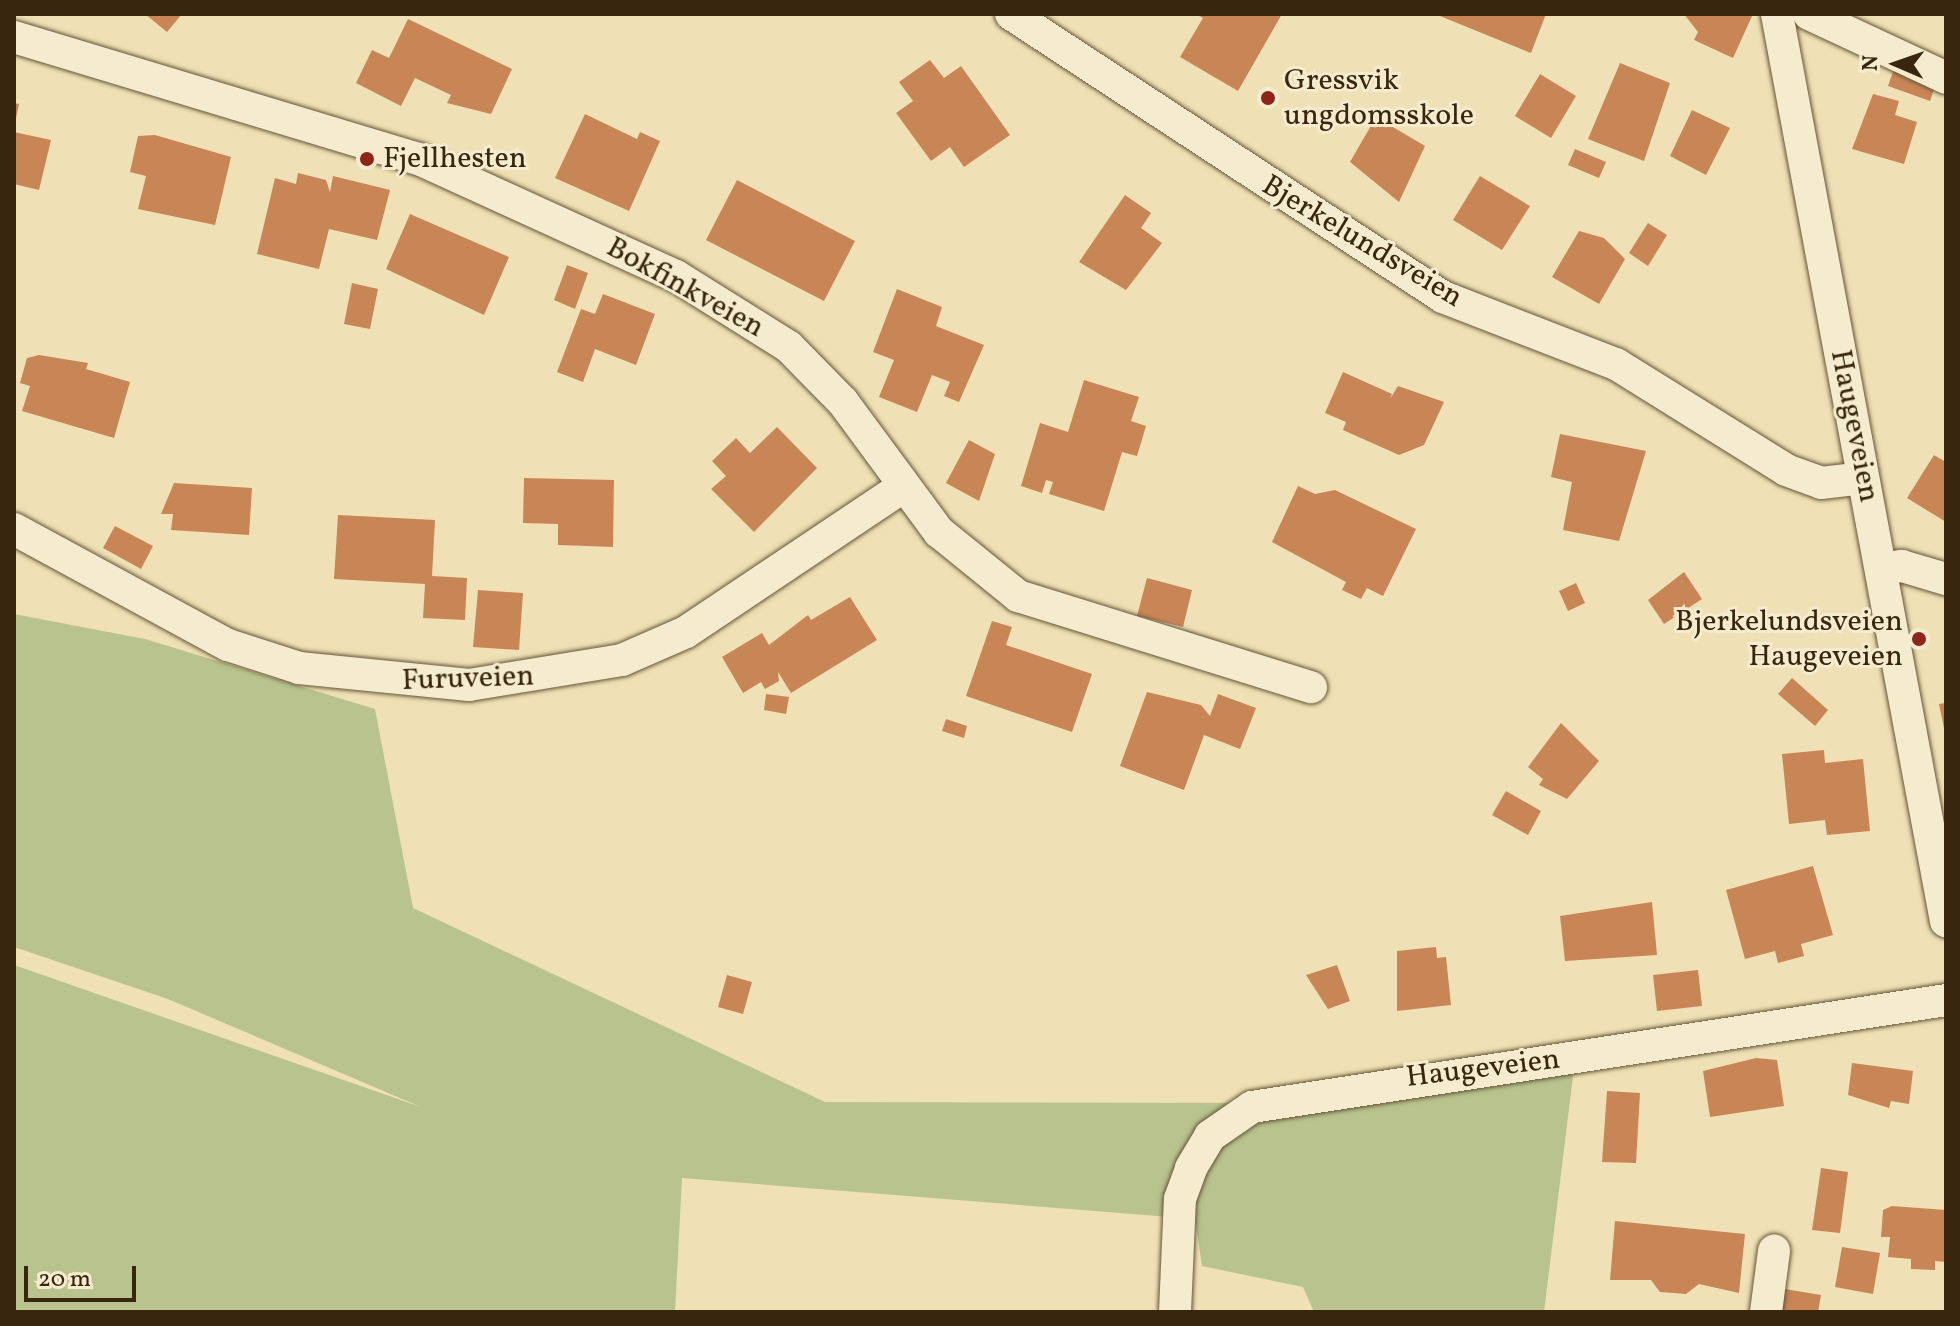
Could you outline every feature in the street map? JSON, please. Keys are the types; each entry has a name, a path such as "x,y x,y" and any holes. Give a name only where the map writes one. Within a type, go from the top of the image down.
{"street":[{"name":"Bjerkelundsveien","path":"1011,14 1443,297 1616,364 1786,470 1821,483 1863,478"},
{"name":"Haugeveien","path":"1777,14 1863,478 1938,837 1946,921"},
{"path":"1809,14 1946,78"},
{"name":"Bokfinkveien","path":"14,37 419,159 676,276 789,347 843,402 939,532 1018,596 1311,687"},
{"name":"Furuveien","path":"14,529 228,645 299,668 469,685 622,660 686,632 904,486"},
{"path":"1882,569 1902,566 1946,579"},
{"name":"Haugeveien","path":"1175,1312 1180,1199 1191,1168 1210,1136 1252,1107 1946,1000"},
{"path":"1766,1312 1774,1251"}],"green space":[{"path":"14,614 145,639 375,709 413,908 825,1102 1269,1103 1574,1068 1544,1312 1314,1312 1303,1287 1202,1266 1195,1219 682,1178 675,1312 14,1312 14,965 421,1107 168,999 14,947"}],"building":[{"path":"145,14 182,14 167,32"},
{"path":"1196,14 1282,14 1238,91 1180,57 1203,18"},
{"path":"1435,14 1546,14 1531,53"},
{"path":"1684,14 1753,14 1733,58 1694,40 1698,32"},
{"path":"408,19 512,69 491,114 447,103 451,95 415,78 401,106 356,83 372,50 389,58"},
{"path":"930,60 944,78 961,66 1010,135 964,167 950,147 931,161 896,113 913,101 899,82"},
{"path":"1620,63 1670,83 1644,161 1588,139"},
{"path":"1895,66 1937,81 1930,101 1888,86"},
{"path":"1540,74 1576,96 1551,138 1515,116"},
{"path":"1873,94 1899,101 1895,115 1917,122 1904,164 1852,149"},
{"path":"14,103 19,104 15,123 14,123"},
{"path":"1692,110 1730,128 1706,175 1670,156"},
{"path":"585,114 637,139 640,132 660,141 629,211 555,178"},
{"path":"1376,117 1425,146 1399,202 1350,162"},
{"path":"14,132 51,140 39,190 14,184"},
{"path":"155,135 231,157 215,225 138,209 146,176 130,172 138,136"},
{"path":"1575,149 1606,162 1599,178 1568,165"},
{"path":"298,173 326,180 330,192 333,176 390,190 377,240 329,229 319,269 257,254 275,178 296,184"},
{"path":"1480,176 1530,206 1502,250 1453,220"},
{"path":"737,180 855,241 824,301 706,240"},
{"path":"1125,195 1151,213 1141,228 1162,243 1126,290 1079,262"},
{"path":"410,214 509,257 484,315 386,269"},
{"path":"1648,223 1667,235 1648,266 1629,253"},
{"path":"1579,231 1604,238 1625,259 1599,304 1552,277"},
{"path":"567,265 588,273 575,309 554,300"},
{"path":"352,283 378,289 370,329 344,324"},
{"path":"897,289 942,307 936,326 984,345 959,402 944,396 950,382 932,375 917,412 879,397 894,360 873,352"},
{"path":"603,294 655,314 636,365 595,349 583,382 557,372 581,309 595,314"},
{"path":"39,355 88,363 86,369 130,382 114,438 22,411 30,386 20,383 27,358"},
{"path":"1343,372 1392,394 1390,399 1398,386 1444,402 1424,445 1399,455 1343,430 1346,422 1325,413"},
{"path":"1084,380 1139,397 1131,421 1146,426 1137,456 1122,452 1104,511 1049,494 1053,482 1046,480 1042,493 1021,486 1040,423 1068,432"},
{"path":"777,427 817,468 754,532 711,489 726,476 712,461 736,438 750,453"},
{"path":"1560,434 1646,451 1619,541 1563,530 1572,482 1551,477"},
{"path":"969,440 995,454 979,501 946,483"},
{"path":"1934,455 1946,462 1946,522 1907,498"},
{"path":"524,478 614,480 613,547 558,545 558,524 523,523"},
{"path":"174,483 252,488 249,535 171,530 173,514 161,514"},
{"path":"1298,486 1315,494 1335,490 1416,529 1383,596 1367,588 1361,599 1342,590 1346,582 1272,542"},
{"path":"338,515 435,520 432,576 467,578 465,620 423,618 425,584 334,579"},
{"path":"115,526 153,546 141,569 103,548"},
{"path":"1684,572 1702,599 1664,624 1648,600"},
{"path":"1147,578 1192,590 1183,627 1137,616"},
{"path":"1576,583 1585,603 1568,611 1559,591"},
{"path":"478,590 523,593 519,650 473,647"},
{"path":"850,597 877,640 791,693 778,672 779,681 765,689 761,682 743,693 722,657 762,633 769,645 808,615 811,620"},
{"path":"992,621 1012,627 1006,645 1092,674 1072,732 966,696"},
{"path":"1792,678 1828,710 1815,726 1778,694"},
{"path":"1147,692 1201,705 1210,716 1218,694 1256,708 1240,749 1204,735 1184,790 1120,766"},
{"path":"766,694 789,697 786,714 764,710"},
{"path":"1946,703 1946,733 1945,733 1939,704"},
{"path":"946,719 967,726 964,738 942,731"},
{"path":"1561,723 1599,761 1567,799 1539,785 1543,779 1528,767"},
{"path":"1824,750 1825,763 1863,759 1870,831 1827,835 1825,820 1789,824 1782,754"},
{"path":"1506,791 1541,811 1528,835 1492,815"},
{"path":"1813,866 1833,935 1801,944 1804,956 1778,963 1775,951 1745,959 1726,890"},
{"path":"1652,902 1657,955 1565,961 1560,916"},
{"path":"1436,947 1437,958 1446,957 1451,1005 1397,1011 1397,951"},
{"path":"1337,965 1350,1001 1328,1009 1306,975"},
{"path":"1698,970 1702,1006 1657,1011 1653,975"},
{"path":"727,975 752,982 743,1014 718,1007"},
{"path":"1756,1058 1777,1060 1784,1106 1710,1117 1703,1071"},
{"path":"1852,1063 1913,1071 1909,1104 1891,1101 1889,1108 1848,1095"},
{"path":"1607,1091 1640,1093 1636,1163 1602,1162"},
{"path":"1821,1168 1848,1172 1840,1233 1812,1230"},
{"path":"1892,1206 1946,1210 1946,1262 1935,1261 1935,1270 1911,1269 1911,1259 1888,1257 1890,1237 1881,1237 1883,1210"},
{"path":"1615,1221 1745,1234 1739,1293 1699,1284 1686,1294 1660,1292 1651,1280 1610,1280"},
{"path":"1842,1247 1880,1253 1873,1294 1835,1287"},
{"path":"1785,1289 1821,1295 1818,1312 1781,1312"}],"place":[{"name":"Gressvik ungdomsskole","path":"1268,98"},
{"name":"Fjellhesten","path":"367,159"},
{"name":"Bjerkelundsveien Haugeveien","path":"1919,639"}]}
